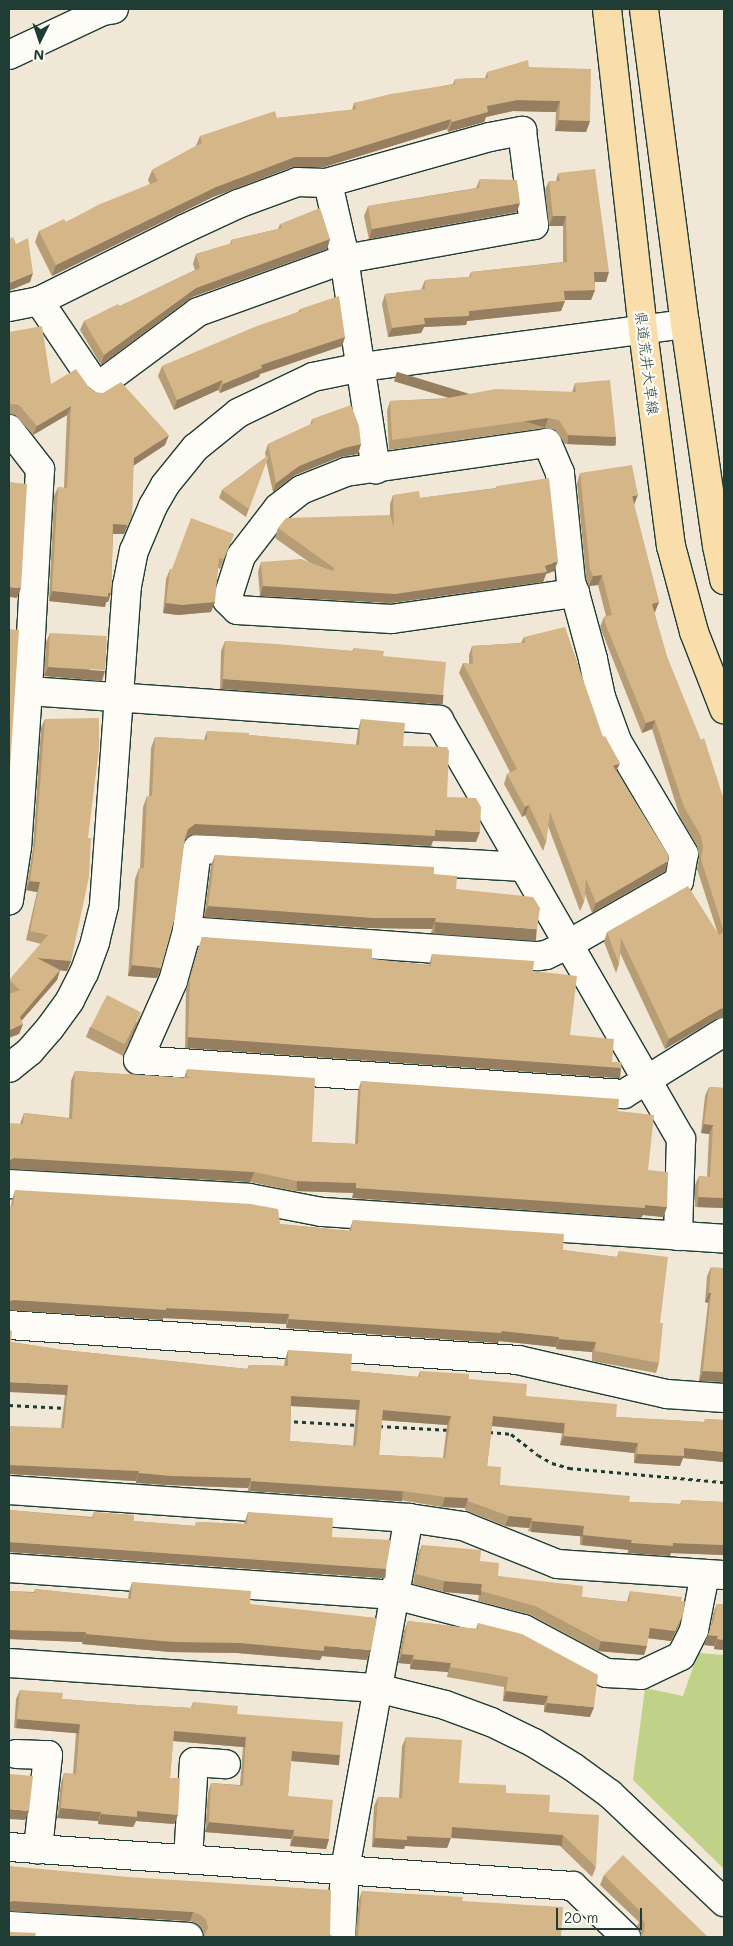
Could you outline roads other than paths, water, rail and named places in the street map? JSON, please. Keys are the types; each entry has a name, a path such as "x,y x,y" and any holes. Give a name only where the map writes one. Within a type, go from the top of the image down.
{"main road":[{"name":"県道荒井大草線","path":"607,9 643,330 671,546 694,632 724,709"},
{"path":"644,9 684,324 717,546 724,580"}],"street":[{"path":"9,55 103,11 114,9"},
{"path":"9,307 39,301 238,204 297,182 326,183 490,137 522,131 534,225 345,260 198,312 97,388 39,301"},
{"path":"326,183 330,192 345,260 376,469"},
{"path":"9,1068 30,1051 50,1028 70,1000 84,973 95,942 104,905 127,586 134,551 152,506 179,465 213,431 238,413 313,377 362,367 684,324"},
{"path":"9,429 40,469 21,604 28,692 16,764 17,847 9,900"},
{"path":"187,931 538,956 546,955 568,945 679,881 684,854 617,741 601,697 575,594 571,582 560,473 546,443 346,472 301,490 278,508 241,556 227,600 237,610 392,619 575,594"},
{"path":"28,692 439,720 568,945 648,1078 681,1139 678,1236"},
{"path":"523,867 197,849 187,931 173,981 138,1060 624,1094 724,1032"},
{"path":"9,1184 249,1198 322,1212 724,1239"},
{"path":"9,1325 518,1360 666,1394 724,1398"},
{"path":"9,1490 409,1518 462,1526 557,1564 715,1575 694,1630 681,1656 641,1675 606,1673 524,1629 395,1595 9,1568"},
{"path":"340,1937 345,1869 409,1518"},
{"path":"9,1663 377,1688 445,1705 491,1722 534,1743 573,1767 610,1794 724,1902"},
{"path":"16,1754 48,1755 38,1849"},
{"path":"188,1859 194,1762 226,1764"},
{"path":"9,1847 573,1886 609,1932"},
{"path":"9,1926 189,1937"}]}
